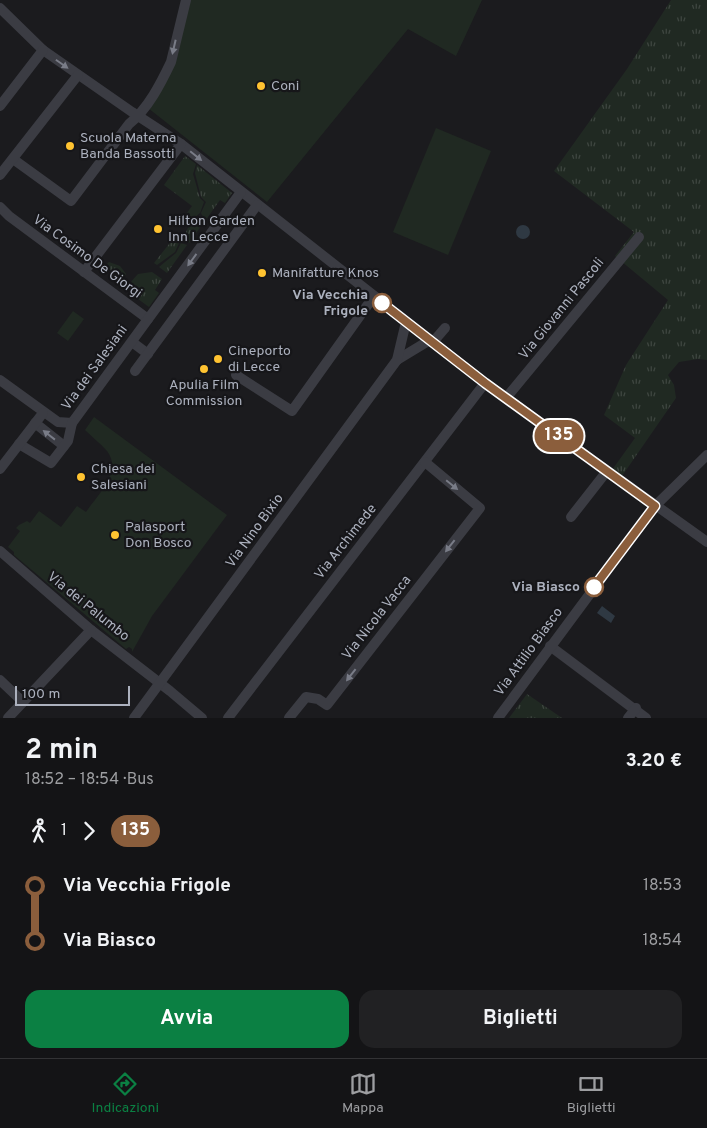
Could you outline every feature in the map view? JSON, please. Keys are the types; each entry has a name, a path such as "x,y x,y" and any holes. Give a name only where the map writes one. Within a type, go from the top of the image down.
{"street":[{"path":"13,159 71,201 129,124 139,116 171,62 186,0"},
{"path":"0,8 43,50 181,144 485,383 707,542"},
{"path":"0,106 43,50"},
{"path":"1,175 78,75"},
{"path":"84,272 181,144"},
{"name":"Via dei Salesiani","path":"0,469 43,413 58,422 72,423 241,192"},
{"path":"135,371 257,205"},
{"name":"Via Cosimo De Giorgi","path":"0,207 4,215 148,319"},
{"name":"Via Giovanni Pascoli","path":"506,398 639,237"},
{"path":"236,375 292,411 374,296"},
{"name":"Via Nino Bixio","path":"134,718 397,360 406,322"},
{"name":"Via Nino Bixio","path":"397,360 431,341 445,328"},
{"path":"132,342 148,354"},
{"path":"0,380 43,413"},
{"name":"Via Archimede","path":"228,718 485,383"},
{"path":"19,444 51,463 68,441 72,423"},
{"path":"35,424 64,446"},
{"name":"Via Attilio Biasco","path":"498,718 655,506 707,455"},
{"name":"Via Nicola Vacca","path":"289,718 306,697 318,699 327,705 480,508 425,462"},
{"path":"571,518 607,471"},
{"name":"Via dei Palumbo","path":"2,557 202,718"},
{"path":"8,718 91,630"},
{"path":"550,646 636,708 646,718"},
{"path":"0,680 23,702"},
{"path":"628,718 636,708"}],"green space":[{"name":"Coni","path":"189,0 482,0 456,56 408,29 267,202 148,108 173,64"},
{"path":"671,0 707,0 707,360 698,359 679,362 668,375 674,385 676,398 622,476 612,470 635,438 604,415 626,365 668,300 615,256 634,232 554,171 627,69"},
{"path":"436,128 491,151 448,255 393,232"},
{"path":"185,156 196,164 193,174 200,198 204,202 200,213 187,226 181,221 192,206 164,185"},
{"path":"197,165 232,193 225,203 220,200 205,221 201,213 206,202 201,197 195,173"},
{"path":"200,215 204,222 189,243 182,240 191,222"},
{"path":"173,239 179,243 175,252 157,265 154,263"},
{"path":"181,243 187,245 167,273 159,267 176,253"},
{"path":"109,262 120,266 126,274 123,280 105,266"},
{"path":"152,272 162,279 155,290 159,293 149,307 134,296 138,291 129,284 138,274"},
{"path":"73,311 84,319 68,341 57,333"},
{"name":"Palasport Don Bosco","path":"94,417 227,515 152,616 132,652 132,649 129,647 126,649 14,555 14,552 8,547 20,531 16,528 27,521 30,523 39,511 61,527 77,506 86,512 102,491 107,483 112,467 107,451 85,430"},
{"path":"527,694 562,718 509,718"}],"shaded area":[{"path":"520,225 526,225 530,232 526,239 520,239 516,235 516,229"},
{"path":"602,606 615,616 611,623 597,613"}],"bus line":[{"name":"135","path":"382,303 485,383 655,506 594,587"}],"place":[{"name":"Coni","path":"261,86"},
{"name":"Scuola Materna Banda Bassotti","path":"70,146"},
{"name":"Hilton Garden Inn Lecce","path":"158,229"},
{"name":"Manifatture Knos","path":"262,273"},
{"name":"Via Vecchia Frigole","path":"382,303"},
{"name":"Cineporto di Lecce","path":"218,359"},
{"name":"Apulia Film Commission","path":"204,369"},
{"name":"Chiesa dei Salesiani","path":"81,477"},
{"name":"Palasport Don Bosco","path":"115,535"},
{"name":"Via Biasco","path":"594,587"}]}
